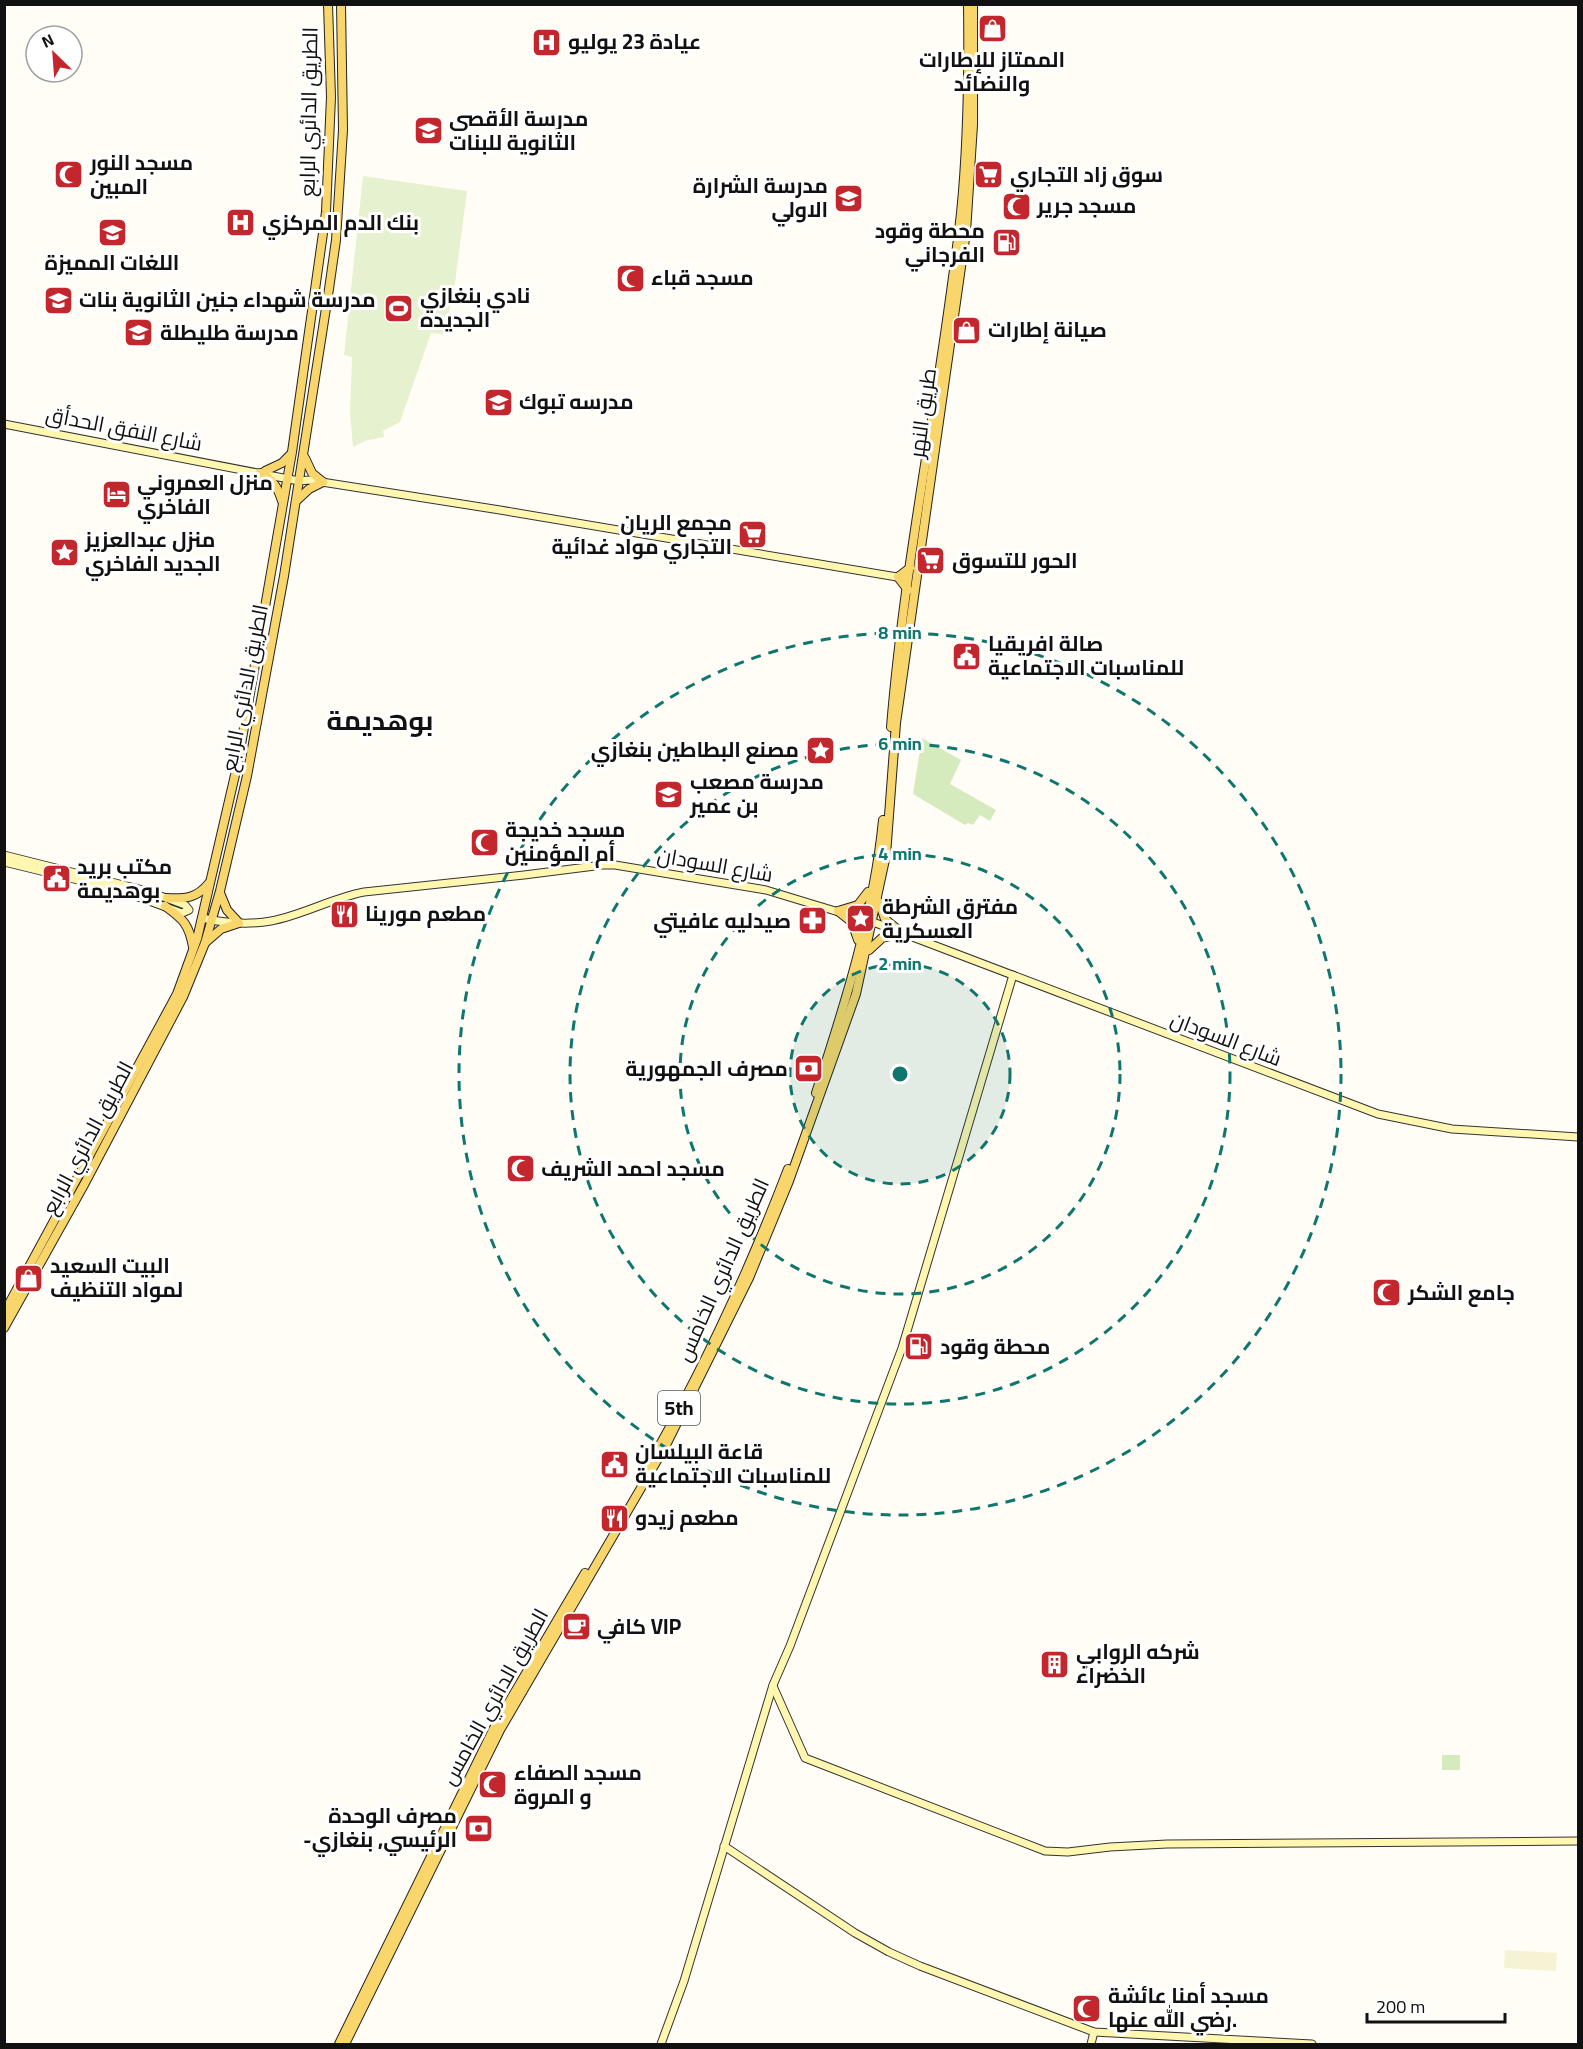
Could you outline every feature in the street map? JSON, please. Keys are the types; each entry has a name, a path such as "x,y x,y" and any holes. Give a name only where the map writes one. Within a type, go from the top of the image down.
{"main road":[{"name":"الطريق الدائري الرابع","path":"4,1313 177,994 202,918 236,773 255,670 292,452 326,212 331,97 328,4"},
{"name":"الطريق الدائري الرابع","path":"4,1328 85,1182 178,1006 205,943 220,891 245,784 266,672 300,479 330,279 340,186 344,101 341,4"},
{"name":"طريق النهر","path":"892,724 909,578 961,213 967,124 968,6"},
{"name":"طريق النهر","path":"887,824 896,723 966,232 973,125 968,6"},
{"name":"شارع النفق الحدأق","path":"4,424 300,479 638,532 909,578"},
{"path":"283,504 276,486 263,472 282,463 292,452"},
{"path":"295,502 309,489 323,482 308,467 304,452"},
{"path":"908,590 898,577 911,566"},
{"path":"255,670 266,672"},
{"name":"الطريق الدائري الخامس","path":"339,2044 495,1726 643,1475 749,1278 789,1181 856,994 866,954 892,724"},
{"name":"الطريق الدائري الخامس","path":"345,2044 500,1730 663,1451 747,1268 789,1167 839,1024 858,949 879,895 886,855 887,824"},
{"path":"4,855 121,884 166,902 185,921 191,936 193,951"},
{"path":"4,862 166,902 192,897 203,891 210,882"},
{"name":"شارع السودان","path":"202,918 239,923 273,921 339,898 364,892 603,865 626,867 766,890 869,921 1378,1114 1473,1131 1578,1137"},
{"path":"838,911 858,905 872,885"},
{"path":"205,943 221,929 239,923 227,910 220,891"},
{"path":"879,895 880,909 885,919 902,933"},
{"path":"838,911 852,922 856,931 858,949"},
{"path":"866,954 882,938 902,933"},
{"path":"661,2044 684,1981 773,1685 794,1637 902,1348 1013,975"},
{"path":"773,1685 805,1758 1045,1851 1068,1852 1110,1847 1190,1844 1578,1841"},
{"path":"724,1846 855,1933 889,1952 1094,2032 1312,2044"},
{"path":"1092,2044 1094,2032"}],"shaded area":[{"path":"1505,1950 1557,1953 1556,1971 1504,1968"}],"green space":[{"name":"نادي بنغازي الجديده","path":"363,176 467,191 455,283 444,334 431,333 400,422 383,431 384,437 365,441 353,447 350,412 352,357 344,355"},
{"path":"922,738 961,760 950,784 996,810 990,821 980,815 973,825 968,823 965,825 913,794"},
{"path":"1442,1755 1460,1755 1460,1770 1442,1770"}],"place":[{"name":"الممتاز للإطارات والنضائد","path":"992,29"},
{"name":"عيادة 23 يوليو","path":"547,42"},
{"name":"مدرسة الأقصى الثانوية للبنات","path":"428,131"},
{"name":"مسجد النور المبين","path":"69,175"},
{"name":"سوق زاد التجاري","path":"989,175"},
{"name":"مدرسة الشرارة الاولي","path":"849,198"},
{"name":"مسجد جرير","path":"1016,206"},
{"name":"بنك الدم المركزي","path":"241,223"},
{"name":"اللغات المميزة","path":"112,232"},
{"name":"محطة وقود الفرجاني","path":"1006,243"},
{"name":"مسجد قباء","path":"630,278"},
{"name":"مدرسة شهداء جنين الثانوية بنات","path":"58,300"},
{"name":"نادي بنغازي الجديده","path":"399,308"},
{"name":"صيانة إطارات","path":"967,330"},
{"name":"مدرسة طليطلة","path":"139,333"},
{"name":"مدرسه تبوك","path":"498,402"},
{"name":"منزل العمروني الفاخري","path":"116,495"},
{"name":"مجمع الريان التجاري مواد غدائية","path":"753,535"},
{"name":"منزل عبدالعزيز الجديد الفاخري","path":"64,552"},
{"name":"الحور للتسوق","path":"931,561"},
{"name":"صالة افريقيا للمناسبات الاجتماعية","path":"967,656"},
{"name":"مصنع البطاطين بنغازي","path":"820,750"},
{"name":"مدرسة مصعب بن عمير","path":"669,794"},
{"name":"مسجد خديجة أم المؤمنين","path":"484,842"},
{"name":"مكتب بريد بوهديمة","path":"56,879"},
{"name":"مطعم مورينا","path":"344,914"},
{"name":"مفترق الشرطة العسكرية","path":"861,919"},
{"name":"صيدليه عافيتي","path":"812,921"},
{"name":"مصرف الجمهورية","path":"809,1069"},
{"name":"مسجد احمد الشريف","path":"520,1169"},
{"name":"البيت السعيد لمواد التنظيف","path":"29,1278"},
{"name":"جامع الشكر","path":"1387,1293"},
{"name":"محطة وقود","path":"919,1347"},
{"name":"قاعة البيلسان للمناسبات الاجتماعية","path":"614,1464"},
{"name":"مطعم زيدو","path":"614,1518"},
{"name":"كافي VIP","path":"576,1627"},
{"name":"شركه الروابي الخضراء","path":"1055,1664"},
{"name":"مسجد الصفاء و المروة","path":"493,1785"},
{"name":"مصرف الوحدة -الرئيسي, بنغازي","path":"478,1828"},
{"name":"مسجد أمنا عائشة رضي الله عنها.","path":"1087,2008"}],"district":[{"name":"بوهديمة","path":"380,721"}]}
